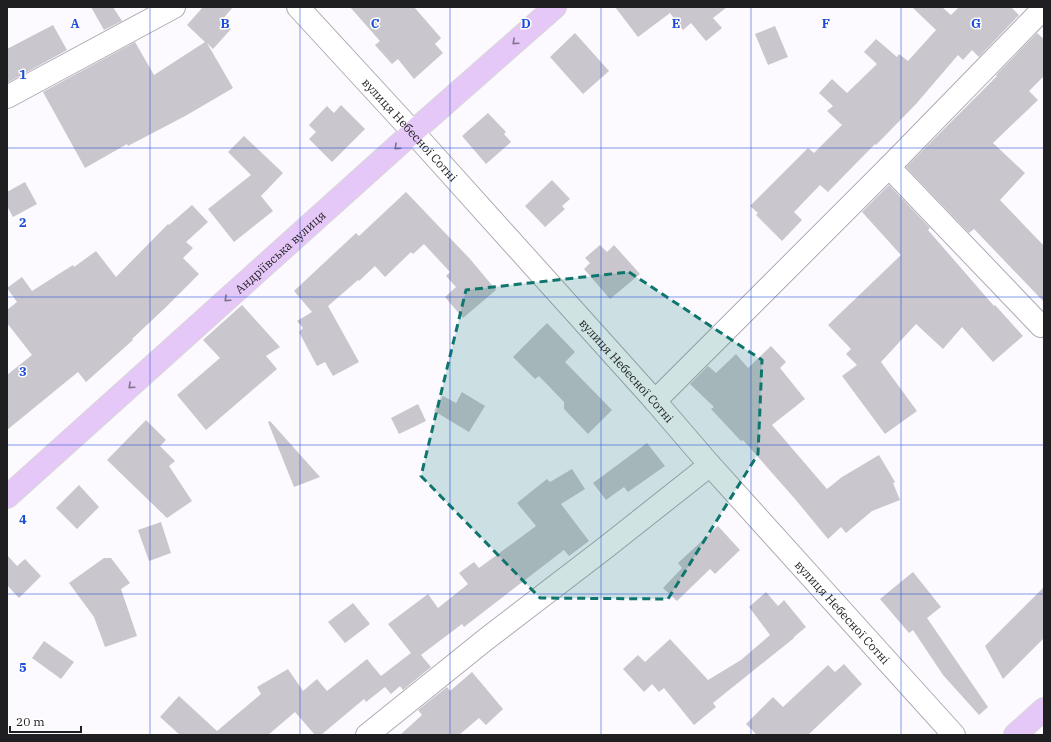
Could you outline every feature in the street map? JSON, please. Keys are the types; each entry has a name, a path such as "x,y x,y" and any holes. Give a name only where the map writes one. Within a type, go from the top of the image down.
{"main road":[{"name":"Андріївська вулиця","path":"7,498 413,132 555,7"},
{"path":"1015,735 1044,709"}],"street":[{"path":"7,97 174,7"},
{"name":"вулиця Небесної Сотні","path":"298,7 413,132 954,735"},
{"path":"655,401 889,167 1044,8"},
{"path":"889,167 1041,326"},
{"path":"367,735 485,640 605,548 710,464"}],"highlighted area":[{"path":"629,272 762,360 758,454 668,599 540,598 421,476 466,290"}],"building":[{"path":"91,7 113,7 122,21 104,30"},
{"path":"203,7 233,7 222,20 231,29 213,49 207,43 233,88 187,115 128,146 127,144 85,168 43,92 135,42 154,75 205,42 187,25"},
{"path":"350,7 414,7 441,38 435,44 443,53 414,79 398,59 392,64 375,45 380,41"},
{"path":"615,7 727,7 713,18 722,28 706,41 691,23 683,30 670,13 638,37"},
{"path":"912,7 942,7 951,15 959,7 1011,7 1019,15 979,57 972,50 963,60 958,55 916,104 828,192 820,185 794,212 802,220 782,241 756,215 758,213 750,206 808,148 814,153 842,125 827,111 833,106 819,93 832,79 847,93 877,64 864,52 876,39 897,57 899,54 908,61 936,30"},
{"path":"53,25 67,50 7,83 7,49"},
{"path":"775,26 788,57 768,65 755,34"},
{"path":"575,33 609,71 583,94 550,57"},
{"path":"1037,33 1044,39 1044,76 1029,91 1038,100 993,143 1025,173 1000,200 1044,246 1044,302 974,229 969,233 906,167 997,76 996,75"},
{"path":"341,105 365,129 332,162 309,139 316,132 309,125 327,106 334,113"},
{"path":"488,113 506,132 504,134 511,142 486,164 462,136"},
{"path":"244,136 283,173 261,196 273,211 234,242 208,209 251,175 228,152"},
{"path":"552,180 570,199 562,206 565,209 545,227 525,206"},
{"path":"25,182 37,204 13,217 7,206 7,192"},
{"path":"889,185 930,228 928,230 994,306 995,305 1023,336 993,362 962,327 943,349 916,324 881,362 917,411 885,434 842,376 857,365 846,354 851,349 828,325 901,255 862,212"},
{"path":"406,192 470,259 496,290 463,318 445,297 456,287 446,276 450,272 424,244 413,254 411,252 385,277 375,266 328,306 359,362 333,376 325,362 317,366 299,332 303,328 297,321 312,312 294,291 356,233 359,236"},
{"path":"192,205 208,222 186,242 193,248 183,258 199,274 132,339 133,340 86,382 78,372 7,430 7,375 32,355 7,323 7,310 17,302 7,288 22,277 32,291 73,265 74,267 96,251 116,277 168,224 169,225"},
{"path":"600,245 607,252 614,245 640,274 610,299 584,269 590,263 585,258"},
{"path":"242,305 280,347 266,356 277,369 206,430 177,395 220,358 203,340"},
{"path":"547,323 575,352 565,362 612,410 588,434 564,409 564,402 539,376 535,379 513,357"},
{"path":"771,346 786,362 780,368 805,399 772,425 827,489 842,477 879,455 895,482 893,483 900,500 872,511 846,533 841,527 828,539 743,440 741,441 711,409 714,407 690,384 708,366 716,373 736,354 748,368"},
{"path":"462,392 485,406 469,432 434,411 443,396 456,403"},
{"path":"418,404 426,421 399,434 391,418"},
{"path":"146,420 166,440 160,446 175,461 169,466 192,501 167,518 107,460"},
{"path":"270,421 320,477 294,487 268,422"},
{"path":"647,443 665,466 628,492 624,487 606,500 593,483"},
{"path":"572,469 585,489 561,504 589,541 569,556 564,550 464,627 462,624 421,655 431,667 403,690 400,686 391,694 385,687 366,702 364,699 321,735 315,735 295,712 268,735 180,735 160,717 179,696 217,731 261,694 257,687 288,669 303,691 317,679 327,691 367,659 381,676 411,653 388,624 428,594 438,608 468,584 459,573 474,562 479,568 536,526 517,503 547,479 550,482"},
{"path":"79,485 99,507 77,529 56,508"},
{"path":"161,522 171,553 149,561 138,530"},
{"path":"718,526 740,550 715,574 710,569 677,601 663,588 682,568 678,563"},
{"path":"7,555 17,566 25,559 41,576 19,598 7,585"},
{"path":"104,558 111,558 130,583 121,589 137,636 105,647 94,617 69,583"},
{"path":"913,572 941,607 927,618 988,707 979,715 943,675 913,630 909,633 880,599"},
{"path":"1044,587 1044,638 1003,679 985,646"},
{"path":"766,592 778,606 784,600 806,627 713,703 716,707 694,725 664,688 659,692 652,684 644,692 623,669 638,655 645,662 670,639 708,680 741,660 770,635 749,607"},
{"path":"353,603 370,624 345,643 328,622"},
{"path":"44,641 74,662 61,679 32,658"},
{"path":"844,664 862,684 808,735 757,735 746,724 773,697 783,707 828,665 835,672"},
{"path":"472,672 503,709 486,725 479,718 459,735 400,735 422,715 418,710 447,687 450,691"}]}
